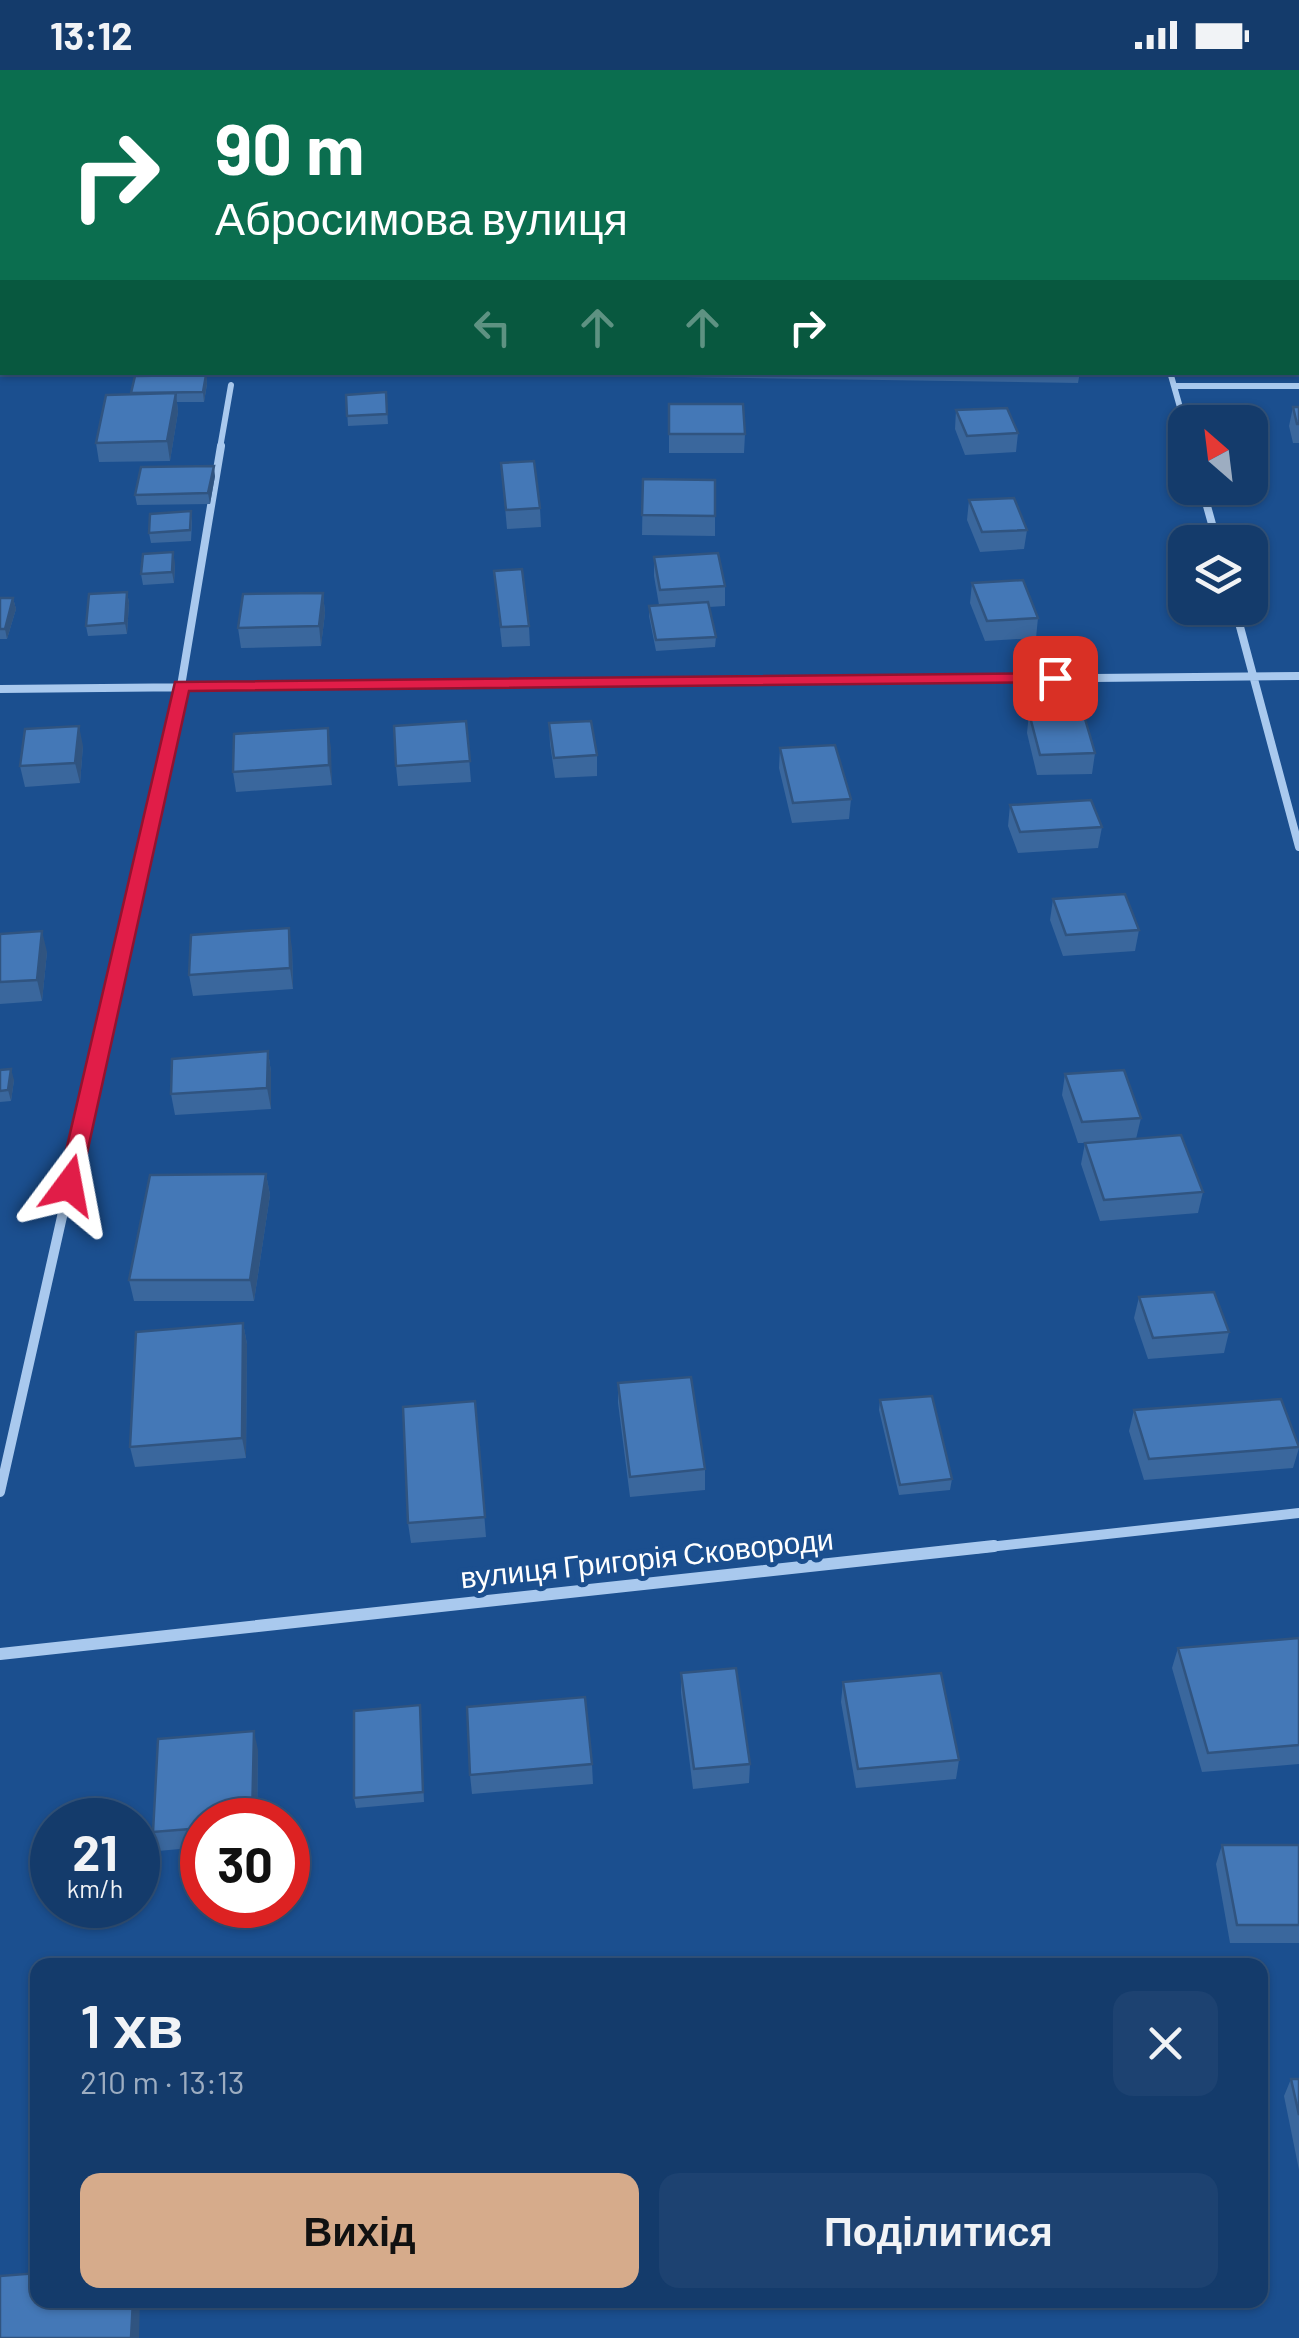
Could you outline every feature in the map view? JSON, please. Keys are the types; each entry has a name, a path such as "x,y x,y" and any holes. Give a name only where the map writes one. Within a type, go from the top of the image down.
{"street":[{"path":"1171,375 1179,405"},
{"path":"0,1492 181,686 231,385"},
{"path":"1174,386 1299,386"},
{"path":"1240,625 1299,847"},
{"path":"0,688 1299,676"},
{"name":"вулиця Григорія Сковороди","path":"0,1654 1299,1513"}],"building":[{"path":"206,375 203,392 131,393 135,376"},
{"path":"386,392 387,414 347,416 346,395"},
{"path":"176,393 167,441 96,443 106,395"},
{"path":"669,404 743,404 745,434 669,434"},
{"path":"1293,407 1299,407 1299,424 1297,424"},
{"path":"1007,408 1018,433 967,436 956,410"},
{"path":"534,461 540,508 506,510 501,463"},
{"path":"214,466 208,493 135,495 141,467"},
{"path":"643,479 715,480 715,516 642,515"},
{"path":"1014,498 1027,530 982,532 969,500"},
{"path":"191,511 190,530 149,533 150,514"},
{"path":"173,552 172,572 141,574 143,554"},
{"path":"718,553 725,586 660,590 654,557"},
{"path":"522,569 529,626 501,627 494,571"},
{"path":"1023,580 1038,618 987,621 972,583"},
{"path":"127,592 125,623 86,626 89,594"},
{"path":"323,593 319,626 238,628 243,594"},
{"path":"0,598 13,598 5,629 0,629"},
{"path":"708,602 716,637 656,640 649,606"},
{"path":"1083,712 1095,753 1040,755 1029,713"},
{"path":"466,721 470,761 396,766 394,726"},
{"path":"591,721 597,755 554,758 549,723"},
{"path":"79,726 75,763 20,766 25,729"},
{"path":"328,728 329,765 233,772 234,734"},
{"path":"835,745 851,799 793,803 780,748"},
{"path":"1091,800 1102,827 1020,832 1010,805"},
{"path":"1125,894 1139,930 1066,935 1053,899"},
{"path":"289,928 290,968 189,975 191,935"},
{"path":"42,931 37,980 0,982 0,934"},
{"path":"268,1051 267,1088 171,1094 172,1059"},
{"path":"11,1069 8,1090 0,1091 0,1070"},
{"path":"1124,1070 1141,1118 1082,1122 1065,1074"},
{"path":"1181,1135 1203,1192 1104,1200 1085,1143"},
{"path":"266,1174 250,1280 129,1280 150,1175"},
{"path":"1214,1292 1229,1332 1153,1338 1139,1297"},
{"path":"243,1323 242,1438 130,1447 136,1332"},
{"path":"691,1377 705,1469 630,1477 618,1383"},
{"path":"932,1396 952,1479 900,1485 880,1400"},
{"path":"1281,1399 1299,1447 1149,1459 1134,1410"},
{"path":"475,1401 485,1517 408,1523 403,1407"},
{"path":"1299,1638 1299,1745 1208,1753 1178,1648"},
{"path":"736,1668 750,1764 694,1769 681,1673"},
{"path":"941,1673 959,1760 858,1769 843,1682"},
{"path":"585,1697 592,1764 470,1775 467,1707"},
{"path":"420,1705 423,1792 354,1798 354,1711"},
{"path":"254,1731 252,1798 180,1798 180,1830 160,1831 160,1798 155,1798 158,1739"},
{"path":"1222,1845 1299,1845 1299,1925 1237,1925"},
{"path":"1291,2079 1299,2079 1299,2115"},
{"path":"30,2274 30,2308 133,2308 131,2338 0,2338 0,2276"}],"route":[{"path":"69,1185 181,686 1055,678"}]}
